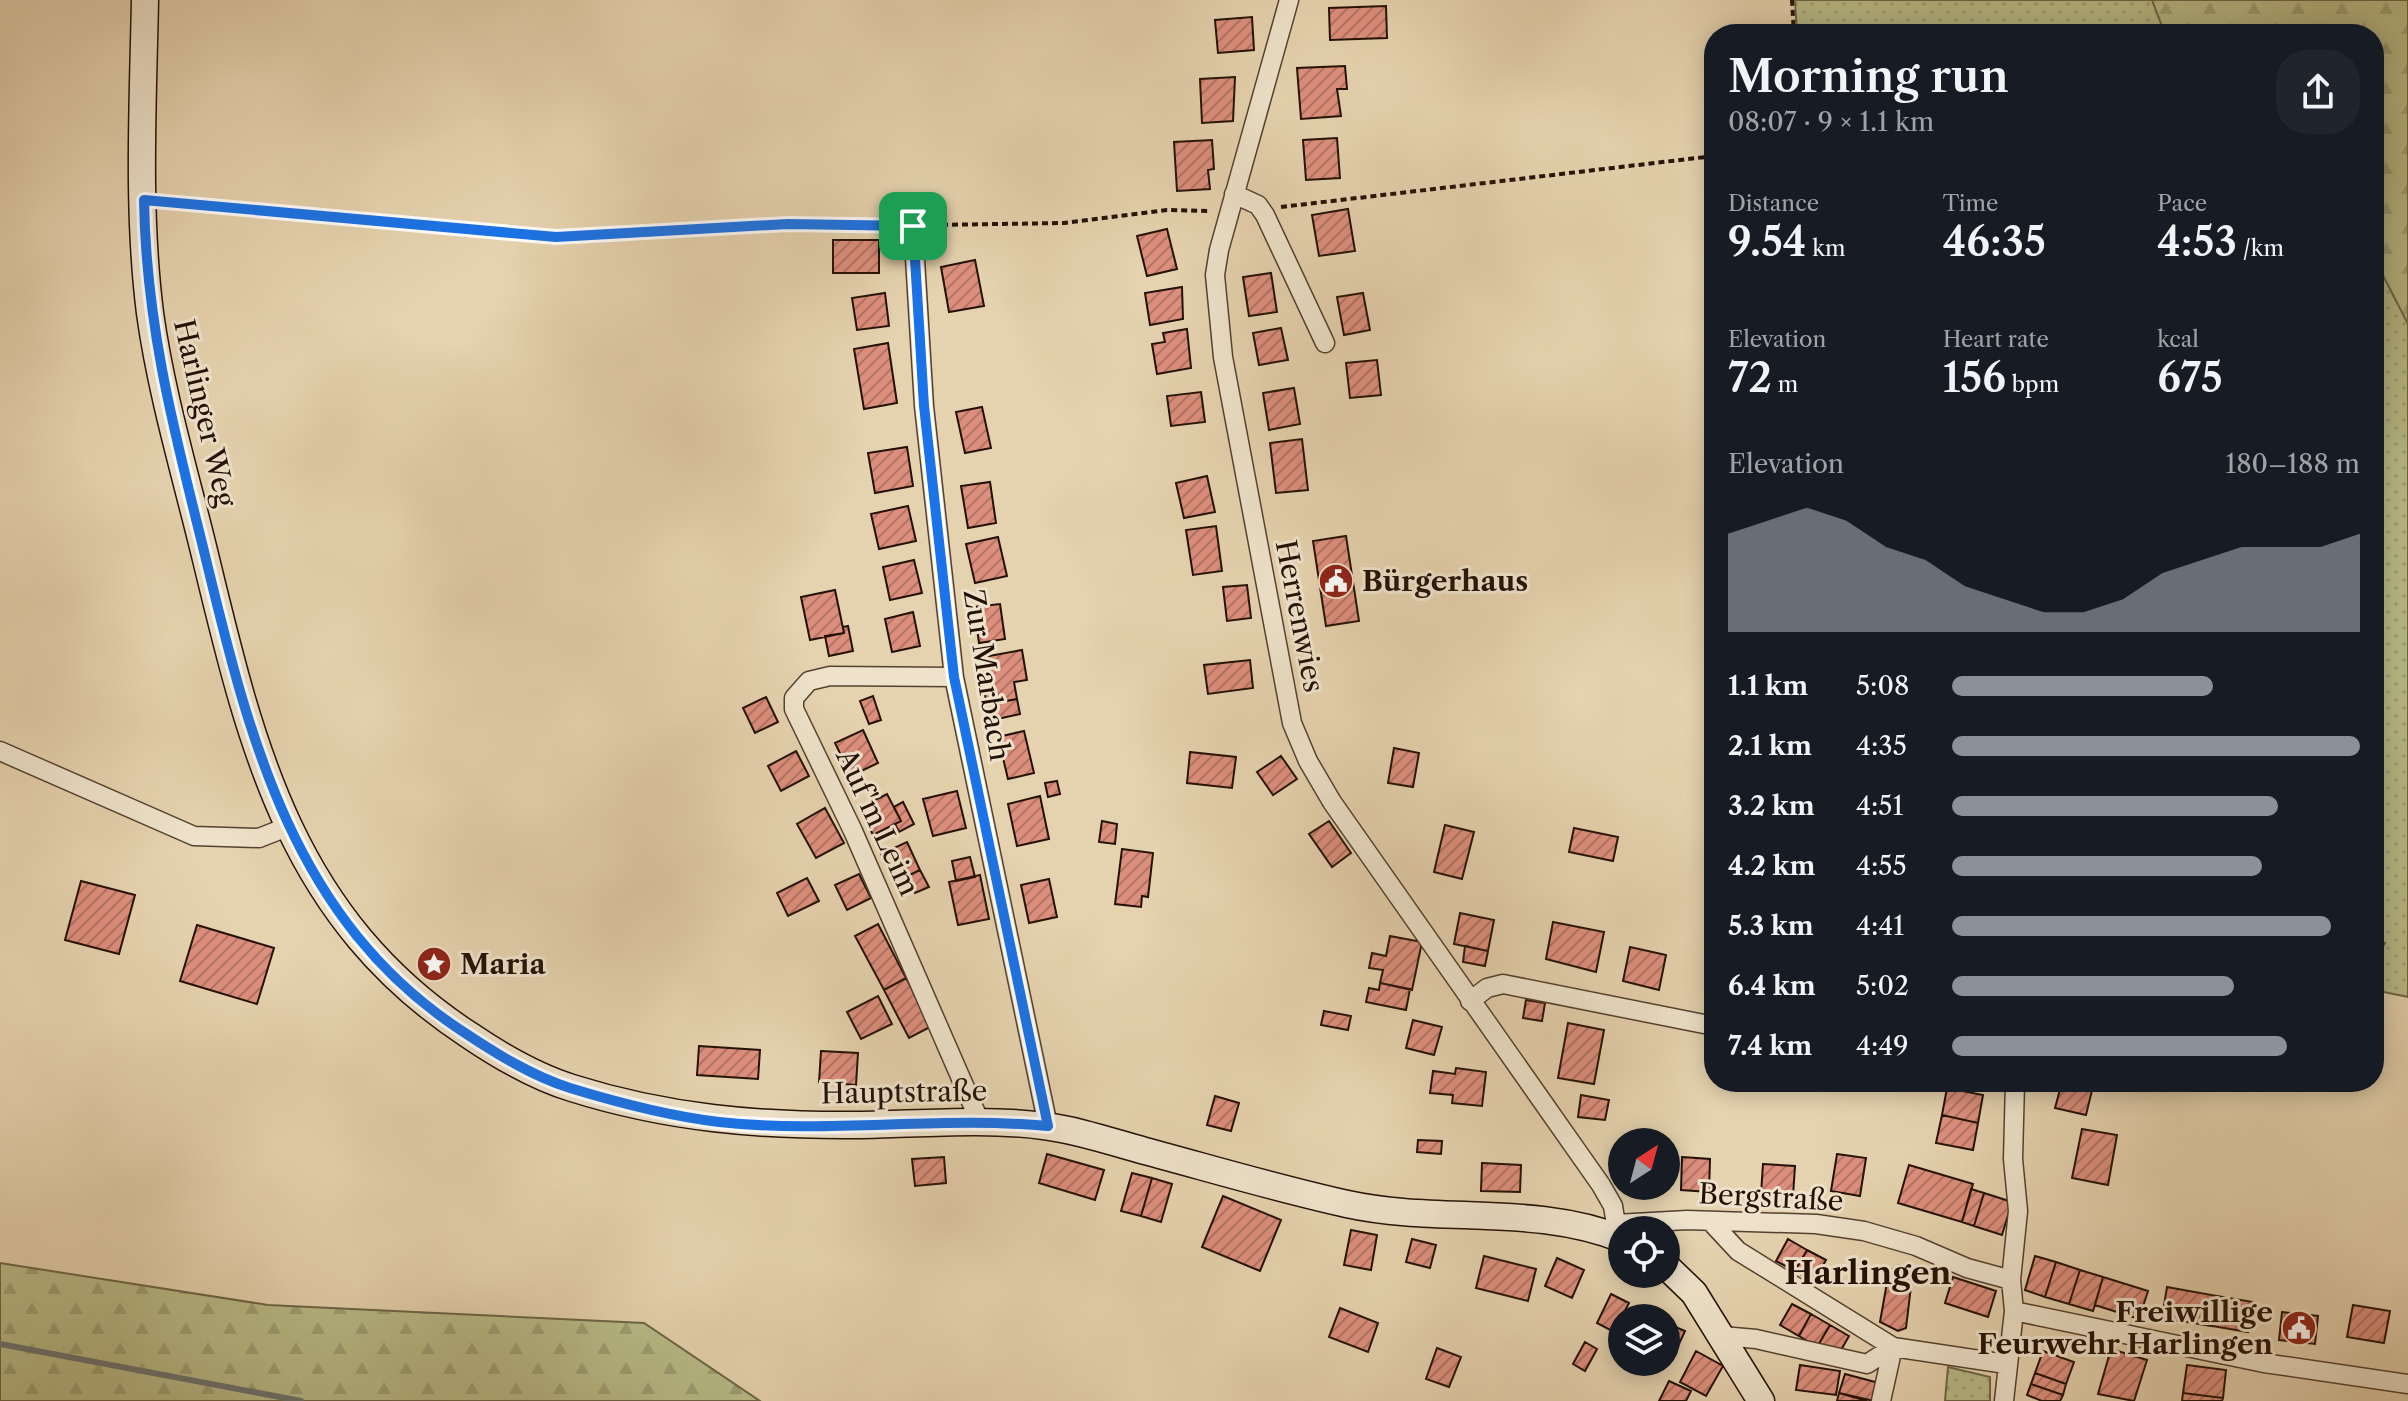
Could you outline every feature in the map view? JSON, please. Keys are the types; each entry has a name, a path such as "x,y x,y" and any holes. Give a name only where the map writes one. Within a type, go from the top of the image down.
{"street":[{"name":"Harlinger Weg","path":"145,0 144,200 150,315 170,413 232,666 260,760 287,827"},
{"name":"Herrenwies","path":"1289,0 1234,194 1215,275 1223,357 1292,723 1308,761 1332,802 1601,1185 1615,1216"},
{"path":"1234,194 1258,205 1265,215 1325,343"},
{"name":"Zur Marbach","path":"913,226 924,406 954,677 1048,1126"},
{"name":"Auf'm Leim","path":"954,677 830,676 809,681 794,698 794,709 853,831 980,1122"},
{"path":"0,751 194,836 259,838 287,827"},
{"name":"Hauptstraße","path":"287,827 331,902 380,964 407,990 487,1047 565,1086 649,1109 720,1122 843,1125 980,1122 1048,1126 1369,1209 1539,1220 1608,1231"},
{"path":"1470,1001 1487,988 1503,984 1704,1024"},
{"path":"2004,1401 2014,1311 2011,1280 2018,1211 2013,1159 2015,1092"},
{"name":"Bergstraße","path":"1680,1221 1816,1224 1864,1231 1916,1246 1967,1268 2011,1280"},
{"path":"1712,1223 1738,1251 1893,1347 2006,1364"},
{"path":"1680,1280 1694,1293 1761,1401"},
{"path":"2014,1311 2264,1363 2408,1384"},
{"path":"1722,1336 1756,1339 1867,1364 1893,1347"},
{"path":"1881,1401 1893,1347"}],"path":[{"path":"1792,0 1793,24"},
{"path":"1265,215 1280,207 1704,157"},
{"path":"144,200 556,237 788,224 913,226 1064,223 1167,210 1229,213"}],"green space":[{"path":"1795,0 2408,0 2408,997 2384,992 2384,24 1796,24"},
{"path":"2152,0 2408,0 2408,324 2384,277 2384,24 2161,24"},
{"path":"0,1263 268,1305 644,1323 760,1401 0,1401"},
{"name":"Harlingen","path":"1948,1367 1990,1377 1990,1401 1945,1401"}],"building":[{"path":"1386,6 1387,38 1330,40 1329,8"},
{"path":"1252,17 1254,50 1218,53 1215,20"},
{"path":"1345,66 1347,89 1337,89 1341,116 1301,119 1297,68"},
{"path":"1235,77 1233,121 1202,123 1200,79"},
{"path":"1337,138 1340,178 1306,180 1303,140"},
{"path":"1212,140 1214,169 1208,170 1210,189 1177,191 1174,142"},
{"path":"1348,209 1355,251 1319,256 1312,215"},
{"path":"1167,229 1177,269 1147,276 1137,236"},
{"path":"833,240 879,240 879,273 833,273"},
{"path":"975,260 984,306 949,312 941,267"},
{"path":"1271,273 1277,312 1249,316 1243,277"},
{"path":"1182,287 1183,319 1150,325 1145,293"},
{"path":"885,293 889,326 857,330 852,298"},
{"path":"1363,293 1370,330 1344,335 1337,297"},
{"path":"1281,328 1288,360 1259,365 1253,333"},
{"path":"1187,329 1191,368 1157,374 1152,344 1165,342 1163,333"},
{"path":"888,343 897,403 864,409 854,349"},
{"path":"1377,360 1381,395 1350,398 1346,363"},
{"path":"1294,388 1300,424 1269,430 1263,393"},
{"path":"1201,392 1205,422 1171,426 1167,396"},
{"path":"982,407 991,448 965,453 956,412"},
{"path":"1302,439 1308,490 1276,493 1270,443"},
{"path":"907,447 913,486 875,493 868,453"},
{"path":"1207,476 1215,512 1184,518 1176,483"},
{"path":"990,482 996,523 968,528 961,486"},
{"path":"908,506 916,541 879,549 871,514"},
{"path":"1216,526 1222,571 1193,575 1186,530"},
{"name":"Bürgerhaus","path":"1346,536 1359,621 1326,626 1313,541"},
{"path":"998,537 1007,576 975,583 966,544"},
{"path":"914,560 922,593 890,600 883,567"},
{"path":"1247,585 1251,618 1227,621 1223,587"},
{"path":"835,590 844,633 810,640 801,597"},
{"path":"1000,604 1005,639 979,643 974,607"},
{"path":"913,612 920,646 892,652 885,619"},
{"path":"848,626 853,651 829,656 825,636 844,633 843,627"},
{"path":"1022,650 1027,680 1014,682 1017,699 987,705 978,658"},
{"path":"1250,660 1253,688 1208,694 1204,665"},
{"path":"873,696 881,720 869,724 860,701"},
{"path":"766,697 778,722 755,733 743,708"},
{"path":"1017,699 1020,714 997,719 995,703"},
{"path":"863,730 878,763 851,776 835,743"},
{"path":"1024,731 1034,773 1008,779 998,737"},
{"path":"1394,748 1419,753 1413,787 1388,783"},
{"path":"796,751 809,776 781,791 768,766"},
{"path":"1190,752 1236,757 1232,788 1187,783"},
{"path":"1281,756 1297,779 1273,795 1257,772"},
{"path":"1057,781 1060,794 1048,797 1045,783"},
{"path":"957,791 966,828 933,836 923,799"},
{"path":"887,794 901,821 873,835 859,808"},
{"path":"1040,796 1049,839 1017,846 1008,804"},
{"path":"903,802 914,824 899,832 895,824 901,821 894,807"},
{"path":"825,808 844,843 816,858 797,824"},
{"path":"1102,821 1117,824 1115,844 1099,842"},
{"path":"1329,821 1351,853 1332,867 1309,834"},
{"path":"1445,825 1474,832 1462,879 1434,872"},
{"path":"1574,828 1618,837 1613,861 1569,852"},
{"path":"907,842 920,870 895,882 881,854"},
{"path":"1122,849 1153,853 1148,897 1142,896 1141,907 1115,904"},
{"path":"970,857 975,877 956,881 952,861"},
{"path":"920,870 929,887 915,893 907,876"},
{"path":"859,874 871,898 847,910 835,885"},
{"path":"980,875 989,919 958,925 949,882"},
{"path":"807,878 819,901 788,916 777,893"},
{"path":"1049,879 1057,917 1029,923 1021,885"},
{"path":"81,881 135,895 119,954 65,940"},
{"path":"1460,913 1494,920 1488,951 1454,944"},
{"path":"1553,922 1604,932 1596,972 1546,959"},
{"path":"878,924 906,978 884,990 855,936"},
{"path":"197,925 274,948 257,1004 180,981"},
{"path":"1390,936 1422,942 1412,990 1380,983 1383,970 1369,968 1372,953 1386,956"},
{"path":"1465,946 1488,951 1485,966 1463,962"},
{"path":"1630,947 1666,955 1659,990 1623,981"},
{"path":"906,978 932,1026 909,1038 884,990"},
{"path":"1380,983 1410,989 1406,1010 1366,1002 1369,988 1379,990"},
{"path":"878,996 892,1024 861,1039 847,1012"},
{"path":"1526,1000 1545,1003 1542,1021 1523,1018"},
{"path":"1324,1011 1351,1016 1348,1030 1321,1025"},
{"path":"1413,1020 1442,1027 1434,1055 1406,1048"},
{"path":"1568,1023 1604,1030 1594,1084 1558,1078"},
{"path":"699,1046 760,1050 758,1079 697,1075"},
{"path":"821,1051 858,1053 856,1085 819,1082"},
{"path":"1456,1068 1486,1072 1482,1106 1452,1103 1453,1095 1430,1093 1433,1071 1455,1074"},
{"path":"1946,1092 1983,1095 1978,1123 1942,1115"},
{"path":"2059,1092 2092,1092 2086,1115 2055,1108"},
{"path":"1581,1095 1609,1100 1605,1120 1578,1117"},
{"path":"1215,1096 1239,1103 1231,1131 1207,1125"},
{"path":"1942,1115 1978,1123 1973,1150 1936,1143"},
{"path":"2082,1129 2117,1135 2108,1185 2072,1178"},
{"path":"1418,1140 1442,1141 1441,1154 1417,1152"},
{"path":"1047,1154 1104,1170 1095,1200 1039,1183"},
{"path":"1837,1154 1866,1158 1860,1196 1831,1191"},
{"path":"944,1157 946,1183 915,1186 912,1159"},
{"path":"1682,1157 1710,1159 1709,1192 1681,1190"},
{"path":"1482,1163 1521,1165 1520,1192 1481,1191"},
{"path":"1763,1164 1795,1166 1793,1196 1761,1194"},
{"path":"1909,1165 1973,1184 1962,1222 1898,1203"},
{"path":"1132,1173 1152,1178 1141,1216 1121,1211"},
{"path":"1152,1178 1172,1184 1161,1222 1141,1216"},
{"path":"1971,1189 1984,1193 1974,1226 1962,1222"},
{"path":"1984,1193 2012,1202 2002,1235 1974,1226"},
{"path":"1223,1196 1281,1220 1260,1271 1202,1247"},
{"path":"1351,1230 1377,1235 1371,1270 1344,1265"},
{"path":"1412,1239 1436,1245 1430,1268 1406,1262"},
{"path":"1788,1239 1807,1250 1795,1271 1776,1261"},
{"path":"1807,1250 1826,1260 1814,1282 1795,1271"},
{"path":"1484,1256 1536,1269 1528,1301 1476,1288"},
{"path":"2035,1256 2056,1262 2045,1297 2025,1290"},
{"path":"1557,1258 1584,1270 1572,1298 1545,1286"},
{"path":"2056,1262 2080,1270 2069,1304 2045,1297"},
{"path":"1899,1265 1905,1266 1912,1278 1906,1328 1898,1331 1880,1322 1889,1271"},
{"path":"2080,1270 2103,1277 2093,1311 2069,1304"},
{"path":"1953,1277 1996,1291 1988,1317 1945,1303"},
{"path":"2103,1277 2148,1291 2139,1319 2095,1305"},
{"path":"2167,1287 2217,1296 2212,1326 2162,1318"},
{"path":"1611,1294 1629,1303 1608,1304 1608,1329 1597,1323"},
{"path":"2217,1296 2253,1302 2248,1332 2212,1326"},
{"path":"1792,1304 1811,1314 1799,1336 1780,1325"},
{"path":"2353,1305 2390,1311 2384,1343 2347,1337"},
{"path":"1340,1308 1378,1323 1368,1352 1329,1337"},
{"name":"Freiwillige Feurwehr Harlingen","path":"2282,1312 2318,1316 2315,1344 2279,1340"},
{"path":"1811,1314 1830,1325 1817,1347 1799,1336"},
{"path":"1830,1325 1849,1336 1837,1357 1817,1347"},
{"path":"1585,1342 1597,1349 1585,1371 1573,1364"},
{"path":"1437,1348 1461,1357 1449,1387 1426,1379"},
{"path":"2111,1349 2147,1360 2134,1401 2098,1394"},
{"path":"1696,1351 1723,1366 1706,1396 1680,1382"},
{"path":"2043,1351 2074,1362 2066,1384 2035,1373"},
{"path":"1800,1365 1840,1371 1836,1395 1796,1390"},
{"path":"2187,1365 2226,1370 2223,1398 2183,1393"},
{"path":"2035,1373 2066,1384 2063,1395 2031,1384"},
{"path":"1845,1374 1879,1383 1874,1401 1839,1393"},
{"path":"1669,1381 1691,1391 1686,1401 1659,1401"},
{"path":"2031,1384 2063,1395 2060,1401 2042,1401 2027,1395"},
{"path":"1839,1393 1867,1401 1837,1401"},
{"path":"2183,1393 2223,1398 2222,1401 2182,1401"}],"waterway":[{"path":"0,1344 301,1401"}],"place":[{"name":"Bürgerhaus","path":"1336,581"},
{"name":"Maria","path":"434,964"},
{"name":"Freiwillige Feurwehr Harlingen","path":"2299,1328"}],"district":[{"name":"Harlingen","path":"1868,1273"}],"route":[{"path":"144,200 556,237 788,224 913,226 924,406 954,677 1048,1126 980,1122 857,1125 720,1122 649,1109 565,1086 487,1047 407,990 380,964 331,902 287,827 260,760 232,666 170,413 150,315 144,200"}]}
